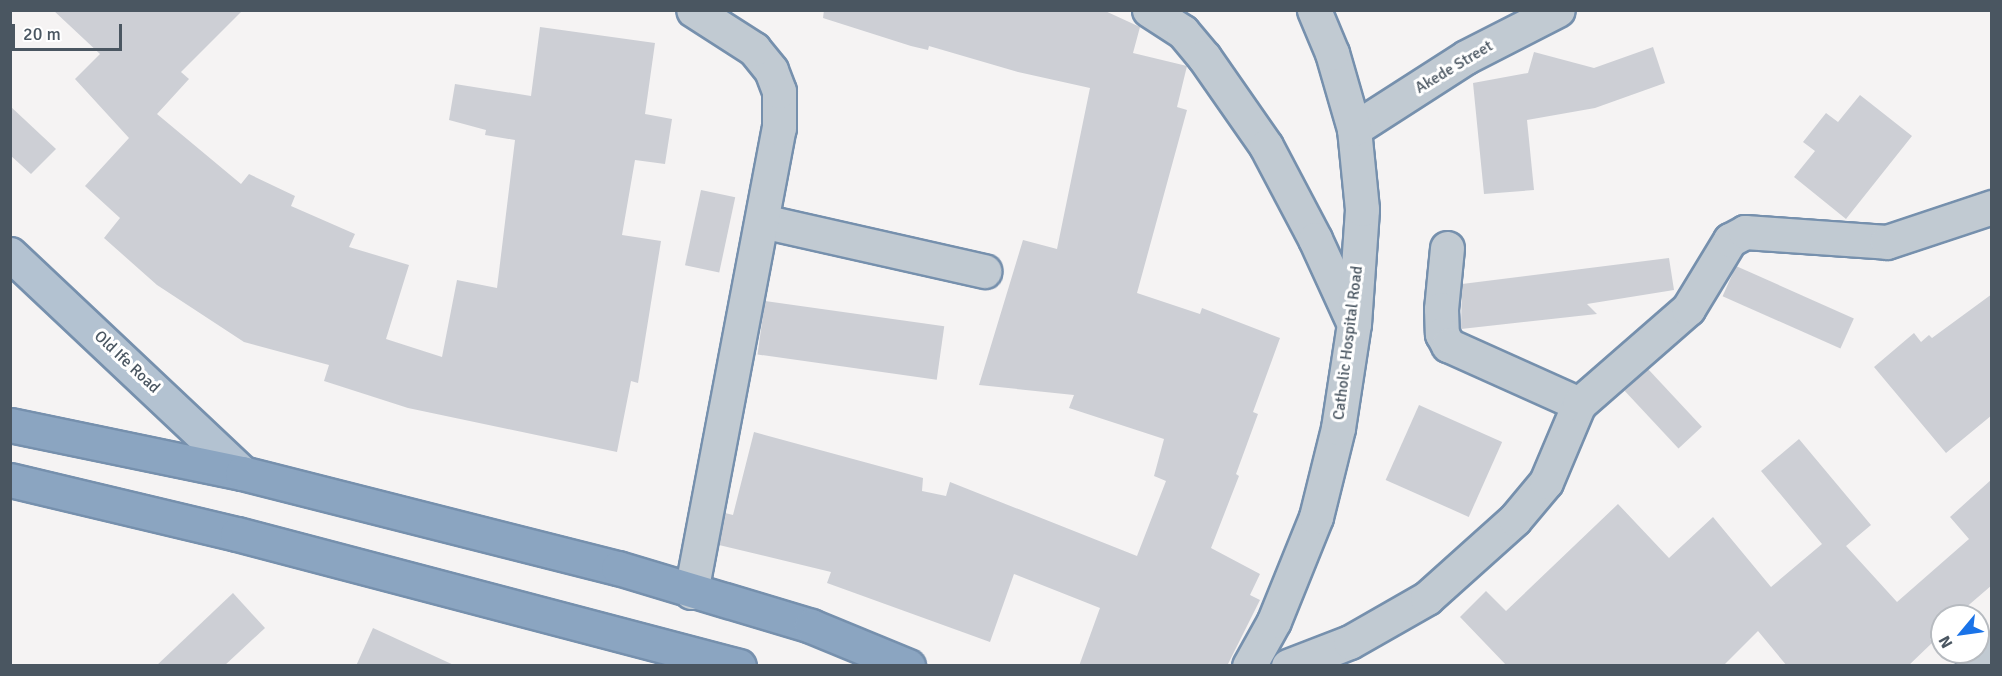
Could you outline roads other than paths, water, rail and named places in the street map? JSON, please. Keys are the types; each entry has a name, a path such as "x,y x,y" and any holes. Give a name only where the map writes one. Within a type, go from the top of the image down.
{"highway":[{"path":"10,425 242,473 618,568 691,592 811,626 908,666"},
{"path":"10,480 237,534 738,666"}],"main road":[{"name":"Old Ife Road","path":"10,254 242,473"}],"street":[{"path":"691,592 779,128 779,91 771,70 754,49 693,10"},
{"name":"Catholic Hospital Road","path":"1250,666 1274,621 1316,517 1338,428 1354,324 1362,210 1354,129 1332,53 1314,10"},
{"name":"Akede Street","path":"1354,129 1466,57 1558,10"},
{"path":"1152,11 1183,32 1204,57 1266,146 1315,239 1354,324"},
{"path":"1288,666 1350,642 1427,598 1506,527 1546,482 1579,404 1688,309 1730,240 1745,232 1887,242 1992,207"},
{"path":"762,221 984,271"},
{"path":"1447,248 1440,309 1442,334 1448,345 1579,404"},
{"path":"1973,666 1992,649"}]}
